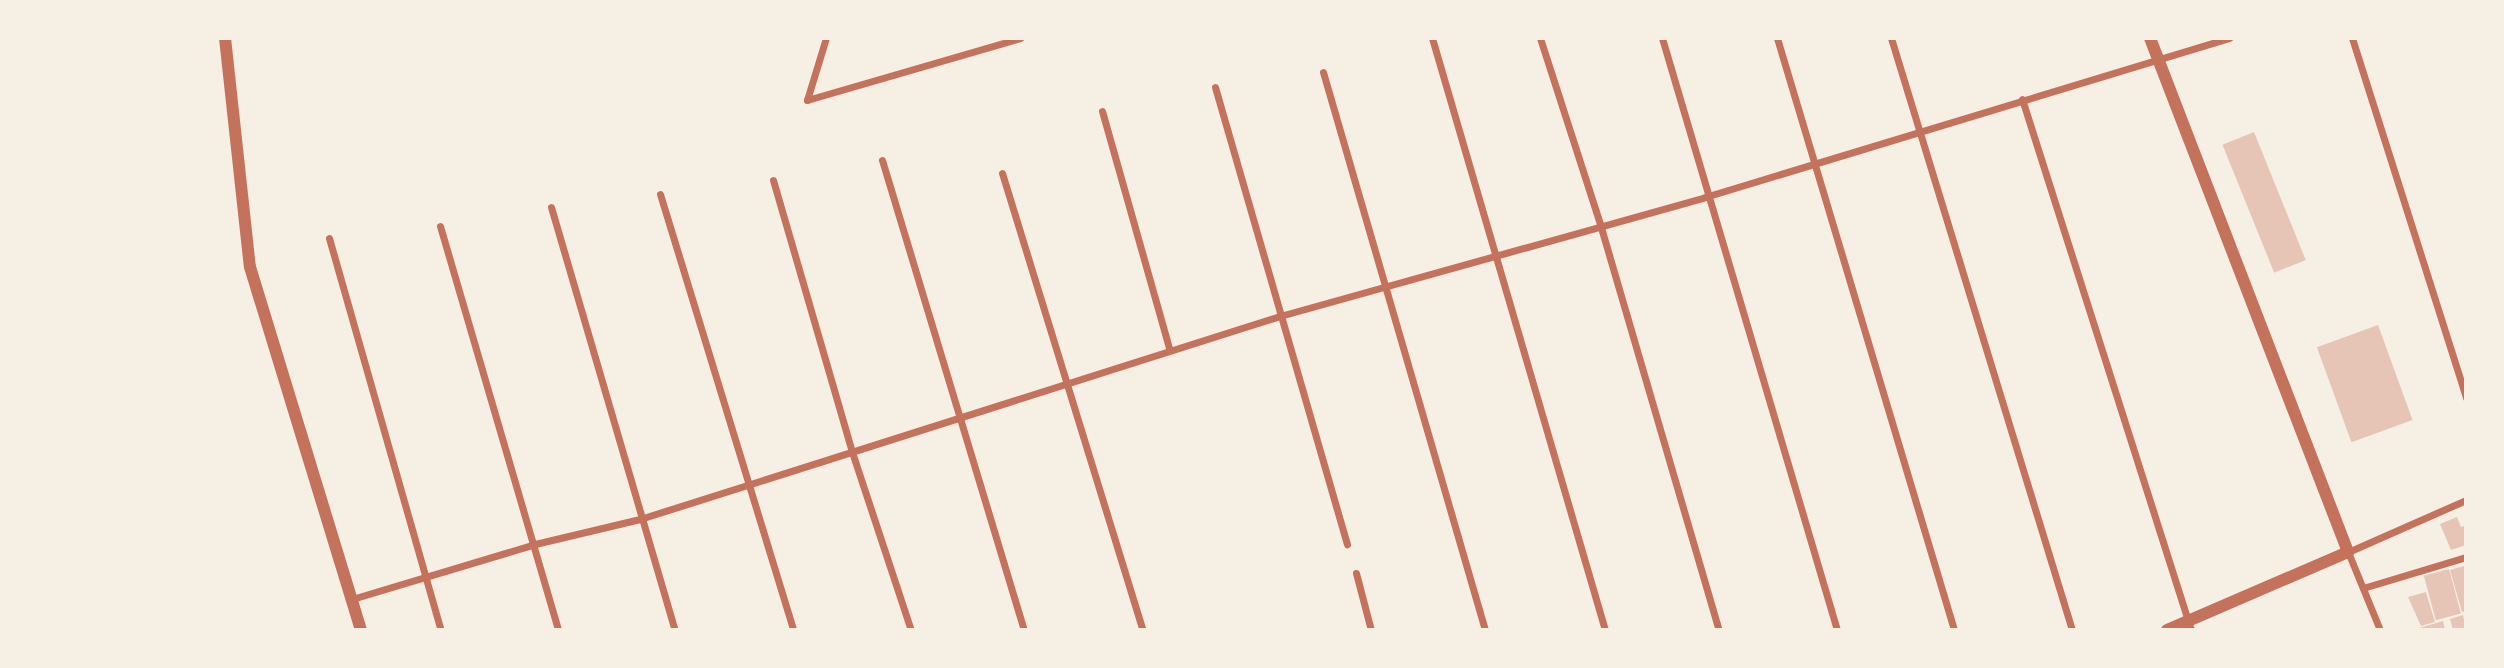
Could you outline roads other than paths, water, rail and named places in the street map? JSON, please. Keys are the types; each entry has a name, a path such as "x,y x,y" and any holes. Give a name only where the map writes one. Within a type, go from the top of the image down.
{"street":[{"path":"225,38 250,267 361,629"},
{"path":"826,38 807,100 978,48 1020,38"},
{"path":"978,48 981,38"},
{"path":"1432,38 1605,629"},
{"path":"1540,38 1600,224 1719,629"},
{"path":"1662,38 1705,197 1776,419 1837,629"},
{"path":"1777,38 1954,629"},
{"path":"1891,38 1991,353 2072,629"},
{"path":"2150,38 2156,60 2380,629"},
{"path":"352,599 535,544 640,519 1280,316 1495,258 1600,224 1705,197 2229,38"},
{"path":"2352,38 2466,398"},
{"path":"1322,72 1485,629"},
{"path":"1215,87 1347,544"},
{"path":"2022,99 2190,626"},
{"path":"1101,111 1170,351"},
{"path":"882,160 1024,629"},
{"path":"1002,173 1143,629"},
{"path":"773,180 852,452 911,629"},
{"path":"660,194 746,485 793,629"},
{"path":"551,207 640,519 675,629"},
{"path":"440,226 558,629"},
{"path":"329,238 441,629"},
{"path":"2167,629 2190,626 2466,500"},
{"path":"2362,587 2466,557"},
{"path":"1356,573 1371,629"}]}
